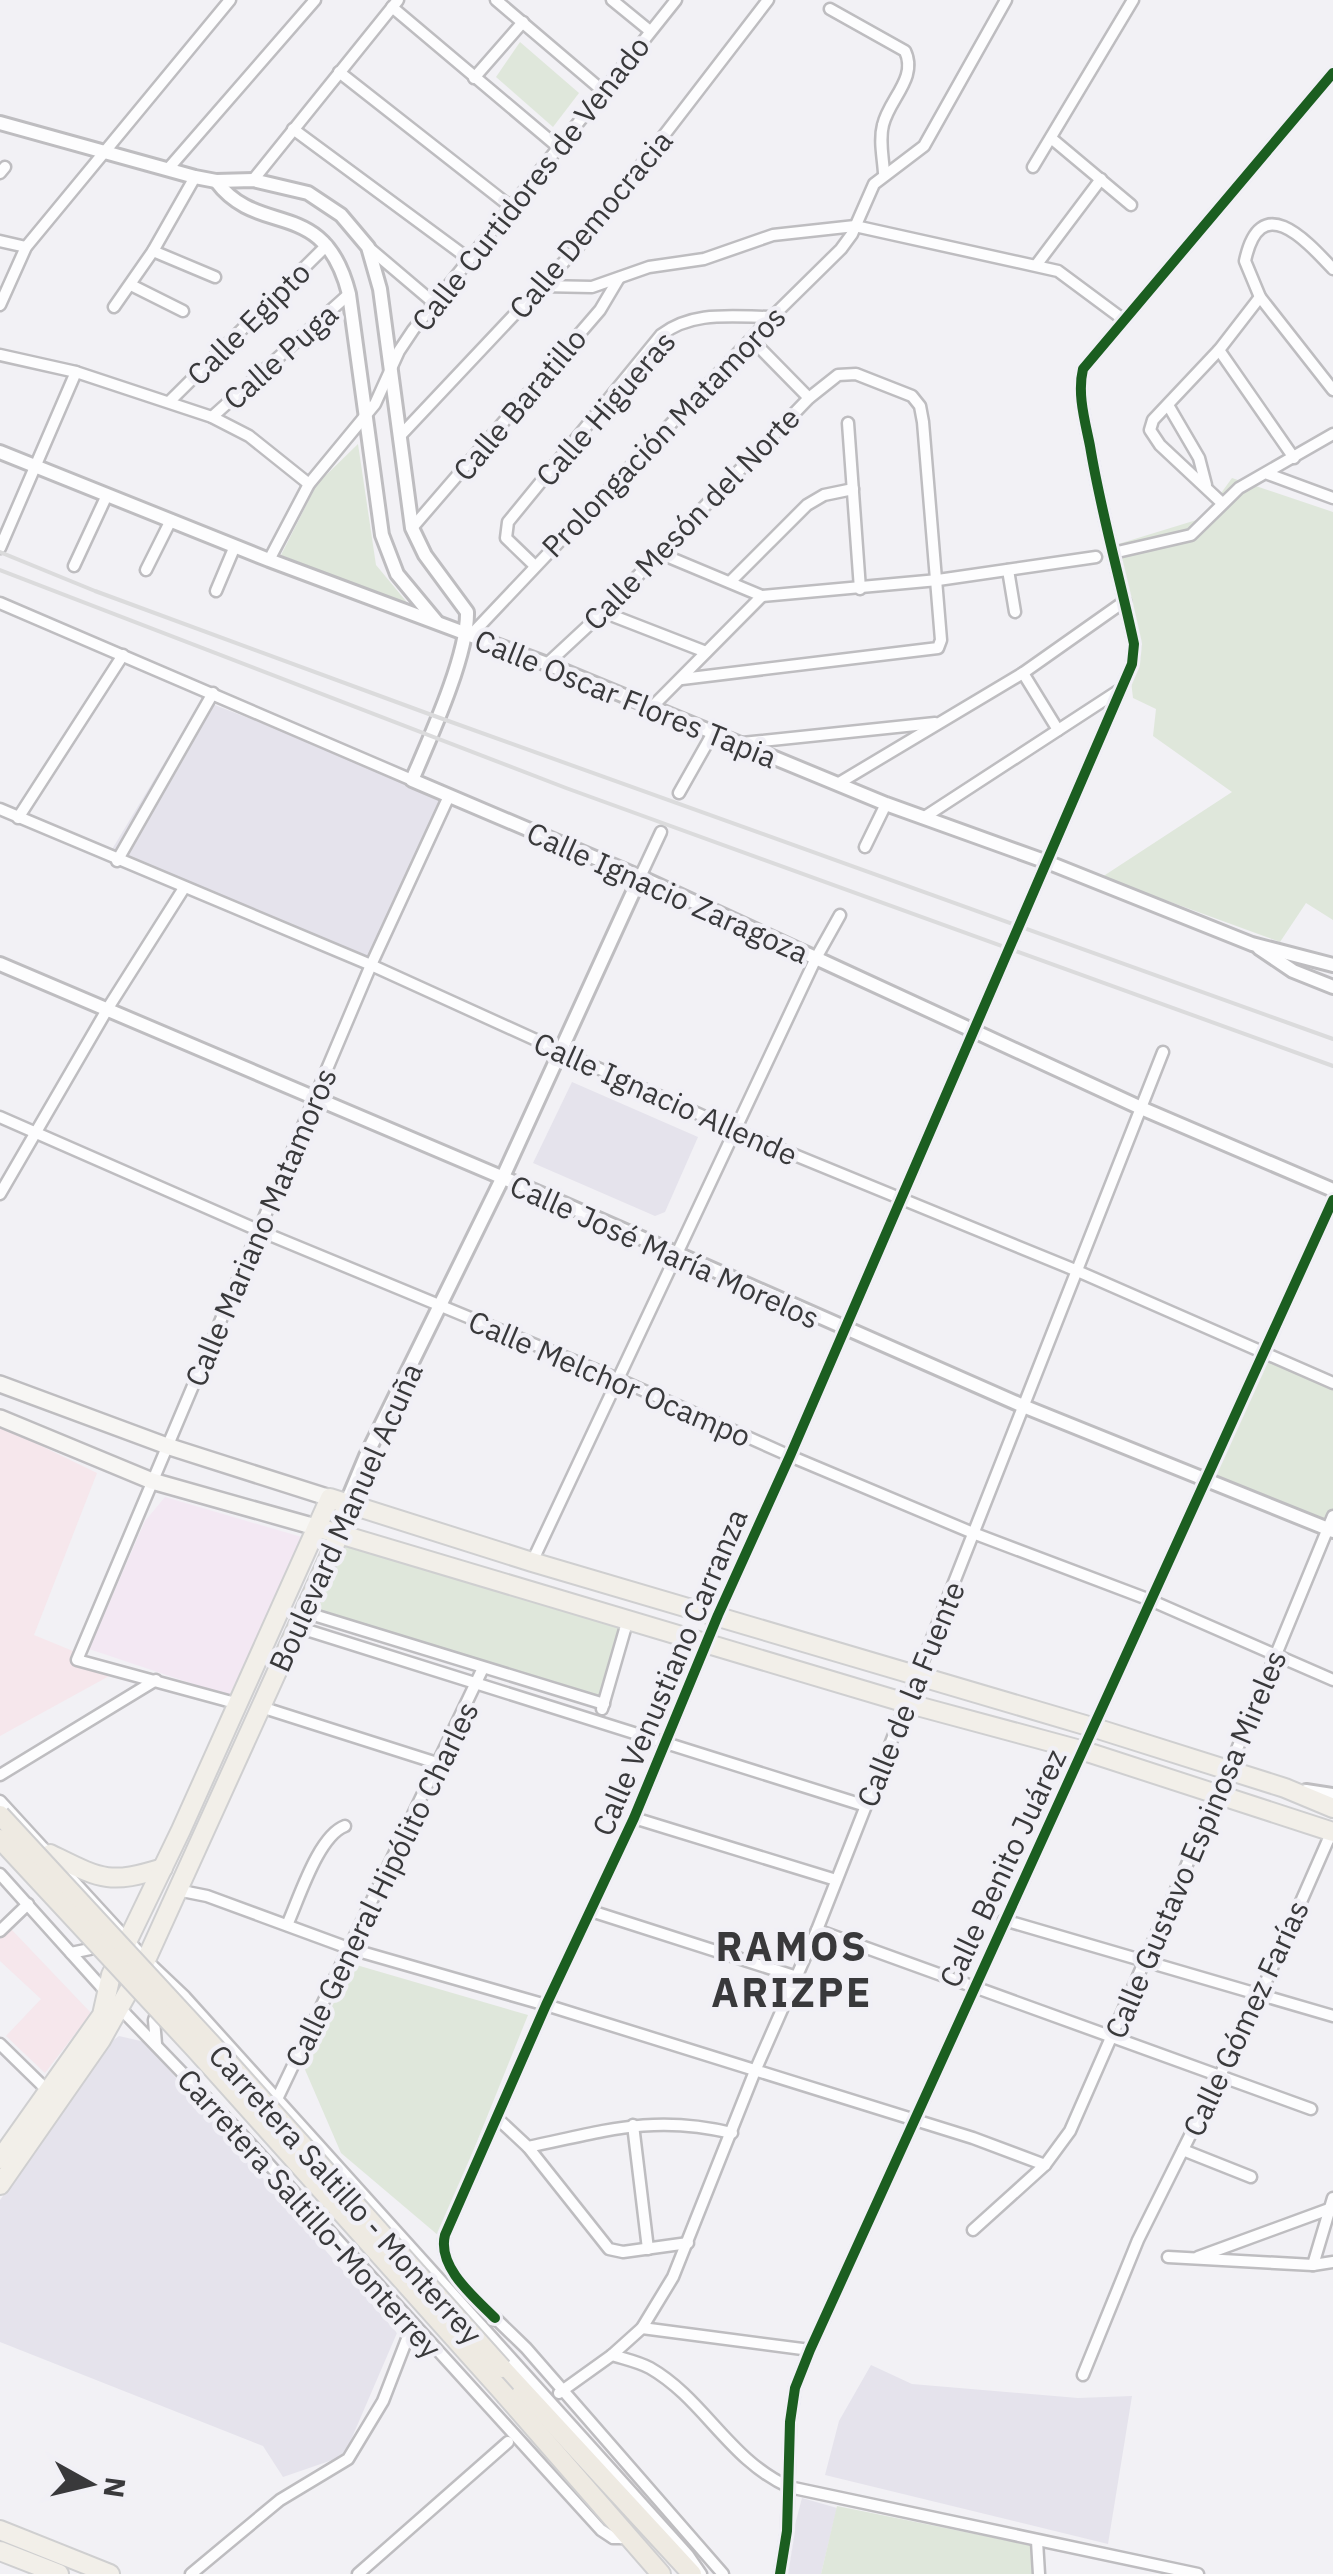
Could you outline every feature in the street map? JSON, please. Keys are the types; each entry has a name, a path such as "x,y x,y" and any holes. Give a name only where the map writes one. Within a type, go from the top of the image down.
{"highway":[{"name":"Carretera Saltillo - Monterrey","path":"0,1815 692,2574"},
{"name":"Carretera Saltillo - Monterrey","path":"0,1839 209,2065 506,2396 648,2566 660,2574"}],"main road":[{"path":"0,1384 167,1446 338,1501 1095,1728 1285,1788 1333,1808"},
{"path":"0,1418 152,1480 906,1703 1084,1751 1332,1832"},
{"name":"Boulevard Manuel Acuña","path":"112,1999 130,1942 163,1868 319,1528 338,1501"},
{"name":"Boulevard Manuel Acuña","path":"0,2185 112,1999 146,1960 339,1535 338,1501"},
{"path":"50,1854 112,1880 163,1868"},
{"name":"Boulevard Manuel Acuña","path":"0,2159 52,2098"},
{"path":"0,2530 101,2572"},
{"path":"0,2542 21,2538"},
{"path":"0,2551 33,2569 59,2574"}],"street":[{"path":"0,305 26,248 230,0"},
{"path":"168,169 314,0"},
{"path":"496,0 603,92"},
{"path":"612,0 650,31"},
{"name":"Calle Curtidores de Venado","path":"270,560 309,484 364,420 404,342 676,0"},
{"name":"Calle Democracia","path":"399,437 600,219 768,0"},
{"path":"856,226 874,184 924,146 1006,0"},
{"path":"1033,167 1132,0"},
{"path":"252,180 395,4 474,78 558,148"},
{"path":"830,9 905,51 908,58 908,73 884,119 884,173"},
{"path":"474,78 523,22"},
{"path":"339,72 511,207"},
{"name":"Calle Venustiano Carranza","path":"495,2318 446,2262 443,2245 546,2005 634,1818 1134,655 1125,600 1100,503 1080,380 1083,369 1333,73"},
{"path":"0,123 195,177 252,180 318,198 342,214 368,247 434,303"},
{"path":"293,128 468,259"},
{"path":"1051,138 1131,205"},
{"path":"114,306 153,251 195,177"},
{"path":"1037,264 1101,179"},
{"path":"216,181 237,202 302,225 327,245 338,260 349,294 364,420 387,552 406,586 438,623"},
{"path":"1333,269 1281,224 1267,223 1255,236 1245,261 1260,297 1333,390"},
{"path":"541,286 592,287 662,264 704,259 773,235 856,226 1058,271 1124,320"},
{"name":"Prolongación Matamoros","path":"467,635 840,249 856,226"},
{"path":"0,241 26,248"},
{"name":"Calle Egipto","path":"170,402 327,245"},
{"path":"368,247 380,289 412,528 425,555 464,605 467,618 467,635 412,780"},
{"path":"153,251 215,278"},
{"name":"Calle Baratillo","path":"412,528 600,310 620,277"},
{"path":"131,285 183,311"},
{"name":"Calle Puga","path":"212,418 349,294"},
{"path":"1222,503 1160,446 1150,430 1152,420 1219,350 1260,297"},
{"name":"Calle Higueras","path":"535,566 506,538 508,522 662,335 674,326 699,318 772,317"},
{"path":"752,340 809,398"},
{"path":"1219,350 1294,458"},
{"path":"0,355 76,372 212,418 250,436 309,484"},
{"path":"0,548 76,372"},
{"name":"Calle Mesón del Norte","path":"547,664 603,612 809,398 838,375 856,374 912,396 920,406 938,580"},
{"path":"1168,404 1199,458 1206,486"},
{"path":"848,424 860,588"},
{"path":"1112,553 1191,535 1240,488 1333,434"},
{"name":"Calle Oscar Flores Tapia","path":"0,452 270,560 547,664 886,804 1047,862 1252,944 1333,965"},
{"path":"1268,474 1333,498"},
{"path":"730,582 807,505 824,495 853,489"},
{"path":"74,566 107,495"},
{"path":"146,570 172,520"},
{"path":"216,591 235,546"},
{"path":"660,553 762,596 938,580 1096,557"},
{"path":"1008,570 1015,612"},
{"path":"682,679 938,648 938,580"},
{"path":"652,707 762,596"},
{"path":"839,783 1022,673 1125,600"},
{"name":"Calle Ignacio Zaragoza","path":"0,603 640,876 1141,1108 1333,1190"},
{"path":"603,612 706,652"},
{"path":"18,818 122,655"},
{"path":"1022,673 1058,730"},
{"path":"923,818 1118,691"},
{"path":"116,861 213,693"},
{"path":"742,743 941,722"},
{"path":"678,793 714,731"},
{"name":"Calle Mariano Matamoros","path":"156,1680 77,1660 371,965 449,796"},
{"path":"865,848 886,804"},
{"name":"Calle Ignacio Allende","path":"0,810 371,965 736,1131 1075,1270 1333,1383"},
{"name":"Boulevard Manuel Acuña","path":"338,1501 502,1179 660,832"},
{"path":"0,1194 108,1008 184,888"},
{"path":"532,1562 816,958 840,915"},
{"name":"Calle Oscar Flores Tapia","path":"1252,944 1292,971 1333,987"},
{"name":"Calle José María Morelos","path":"0,964 316,1097 1023,1406 1331,1525"},
{"name":"Calle de la Fuente","path":"561,2392 612,2356 642,2328 674,2278 817,1930 1163,1052"},
{"name":"Calle Melchor Ocampo","path":"0,1117 790,1456 973,1533 1150,1600 1333,1680"},
{"name":"Calle Benito Juárez","path":"780,2574 788,2532 790,2422 795,2388 810,2350 1333,1200"},
{"name":"Calle Gustavo Espinosa Mireles","path":"973,2230 1045,2165 1070,2131 1331,1525"},
{"path":"599,1719 628,1618"},
{"path":"300,1620 362,1630 604,1704"},
{"path":"300,1620 356,1644 866,1806"},
{"path":"356,1644 362,1630"},
{"path":"428,1666 434,1652"},
{"name":"Calle General Hipólito Charles","path":"277,2099 483,1668"},
{"path":"0,1775 156,1680 238,1704"},
{"path":"556,1706 561,1691"},
{"path":"262,1707 440,1764"},
{"path":"1285,1788 1333,1796"},
{"name":"Carretera Saltillo-Monterrey","path":"0,1801 185,1997 482,2324 688,2555 700,2574"},
{"path":"634,1818 836,1880"},
{"path":"286,1925 325,1841 345,1826"},
{"name":"Calle Gómez Farías","path":"1083,2376 1138,2240 1260,1995 1332,1832"},
{"name":"Carretera Saltillo-Monterrey","path":"0,1874 601,2530 613,2538 628,2538"},
{"path":"177,1890 206,1896 352,1949 546,2005 1045,2165"},
{"path":"0,1931 28,1904"},
{"path":"592,1911 796,1977"},
{"path":"71,1954 95,1946 104,1934 106,1914"},
{"path":"1004,1920 1333,2016"},
{"path":"817,1930 1310,2109"},
{"path":"156,2044 154,2020 160,2005 174,1997 185,1997"},
{"path":"1,2047 52,2098"},
{"path":"498,2119 528,2147 605,2246 618,2252 688,2243"},
{"path":"528,2147 633,2125 694,2124 732,2133"},
{"path":"633,2125 648,2249"},
{"name":"Calle Gómez Farías","path":"1182,2150 1252,2177"},
{"path":"1194,2258 1331,2203"},
{"path":"1313,2265 1331,2203"},
{"path":"1168,2257 1313,2265 1333,2262"},
{"path":"482,2324 495,2318 723,2574"},
{"path":"191,2574 280,2500 348,2458 383,2401 412,2326"},
{"path":"642,2328 810,2350"},
{"path":"612,2356 648,2366 673,2384 746,2462 789,2487 1198,2574"},
{"path":"358,2574 508,2442"},
{"path":"1037,2540 1039,2574"}],"shaded area":[{"path":"520,42 579,93 553,127 496,77"},
{"path":"358,444 376,565 410,606 281,555 317,484"},
{"path":"1232,478 1333,512 1333,920 1306,903 1280,942 1102,877 1232,792 1153,736 1156,709 1133,698 1115,545 1203,518"},
{"path":"202,700 446,795 371,963 108,856"},
{"path":"572,1082 698,1137 665,1212 655,1216 533,1163"},
{"path":"1264,1354 1333,1384 1333,1514 1326,1527 1210,1478"},
{"path":"0,1426 97,1473 34,1635 73,1651 72,1662 111,1675 0,1736"},
{"path":"165,1497 305,1538 229,1696 89,1649 145,1521"},
{"path":"345,1539 620,1623 598,1698 313,1609"},
{"path":"11,1929 91,2013 45,2073 6,2036 41,1999 0,1961 0,1939"},
{"path":"353,1964 528,2015 439,2236 341,2153 303,2065"},
{"path":"119,2036 145,2042 397,2333 344,2456 283,2477 263,2446 0,2342 0,2200 56,2122 96,2053"},
{"path":"871,2365 912,2384 1078,2398 1132,2396 1108,2544 825,2475 839,2421"},
{"path":"802,2498 837,2508 821,2574 782,2574"},
{"path":"837,2506 1039,2547 1039,2574 821,2574"}],"railway":[{"path":"0,552 429,714 1333,1039"},
{"path":"0,570 566,788 1333,1066"}],"cycle path":[{"path":"495,2318 452,2270 446,2259 445,2235 634,1818 718,1615 1132,664 1134,644 1082,408 1083,369 1333,73"},
{"path":"780,2574 787,2531 790,2422 795,2388 810,2350 1333,1200"}],"district":[{"name":"RAMOS ARIZPE","path":"792,1969"}]}
